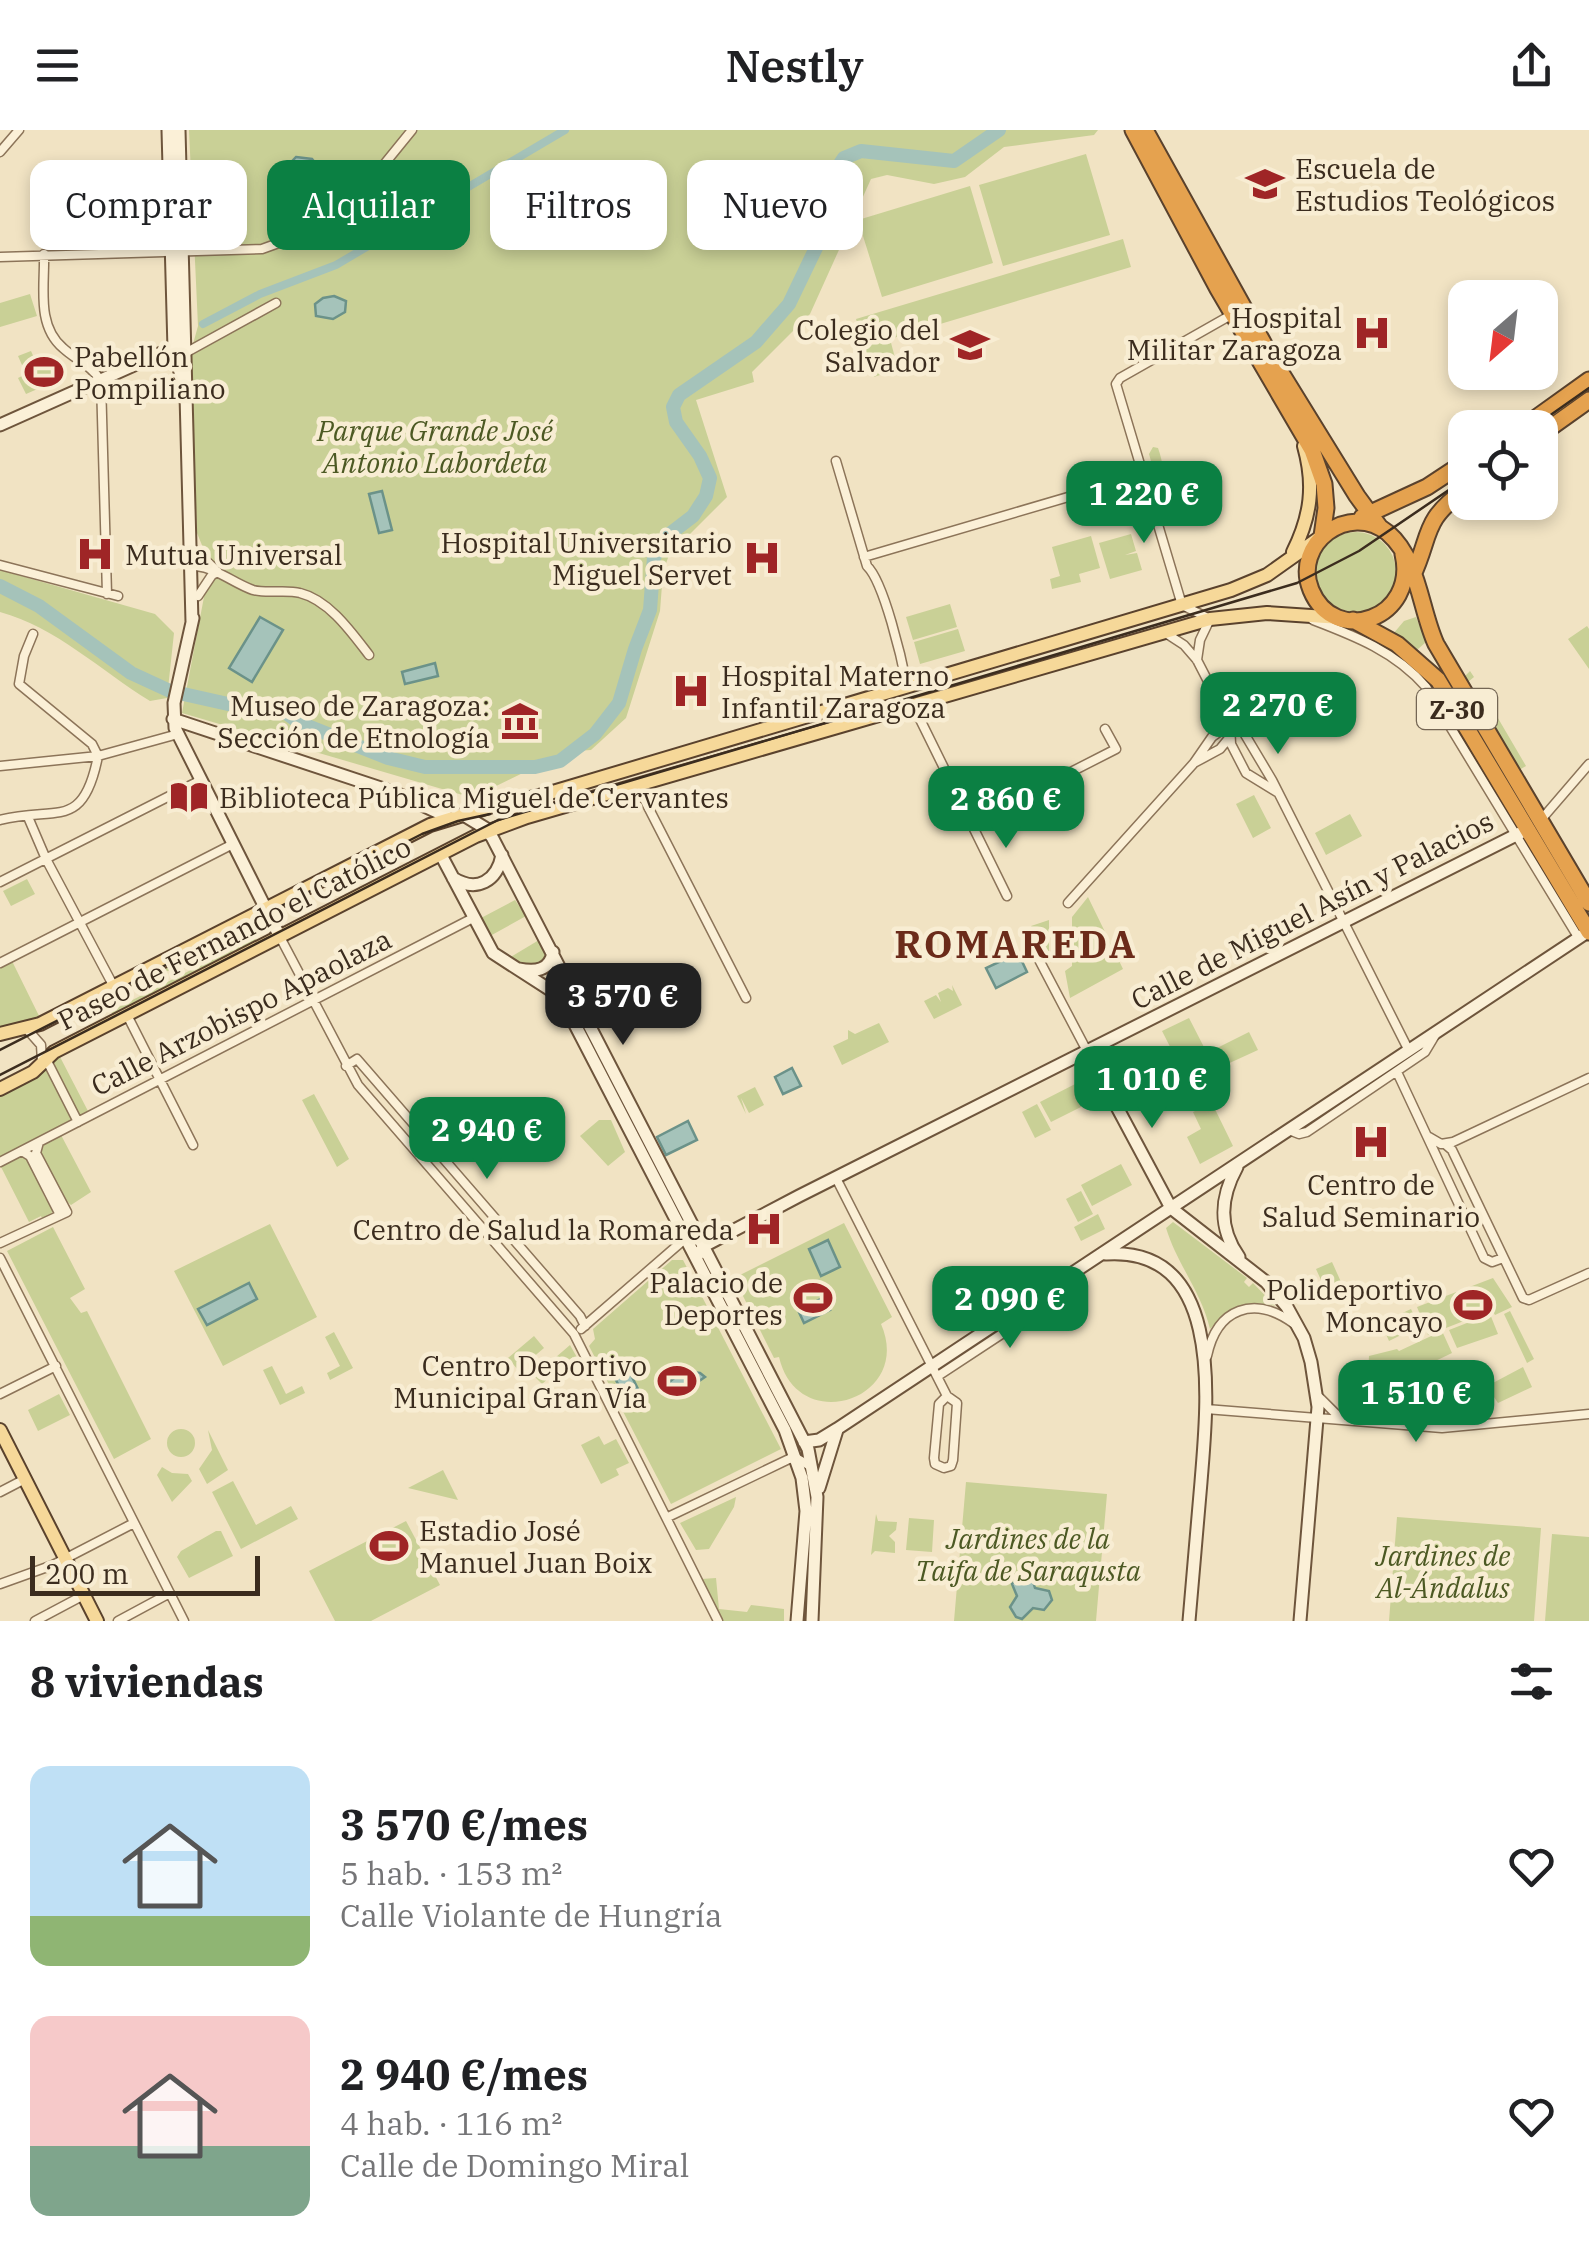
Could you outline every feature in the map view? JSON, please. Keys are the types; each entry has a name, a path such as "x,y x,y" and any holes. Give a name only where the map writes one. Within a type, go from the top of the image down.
{"highway":[{"path":"1133,130 1319,465 1326,508 1322,536"},
{"path":"1146,130 1261,340 1381,529"},
{"path":"1547,410 1589,380"},
{"path":"1558,422 1589,400"},
{"path":"1448,473 1322,536 1312,549 1307,574 1313,594 1337,618 1370,618 1385,612 1414,573 1432,520 1448,502"},
{"path":"1349,522 1369,524 1391,536 1403,554 1405,578 1401,593"},
{"name":"Z-30","path":"1403,554 1414,573 1422,610 1436,644 1527,829 1589,903"},
{"name":"Z-30","path":"1337,618 1398,644 1438,680 1587,934"}],"main road":[{"path":"168,130 170,160"},
{"path":"179,160 180,130"},
{"path":"177,250 188,352 192,549 198,596 173,719 280,937"},
{"path":"177,250 174,349 188,401"},
{"path":"0,424 174,349 187,337"},
{"path":"1289,558 1312,494 1298,424"},
{"name":"Paseo de Fernando el Católico","path":"0,1034 40,1024 456,816 536,797 1182,605 1252,582 1322,536"},
{"path":"192,622 194,567"},
{"path":"591,1028 556,993 494,953 442,854 489,831 625,788 1162,632 1251,613 1337,618"},
{"path":"907,686 912,704"},
{"path":"173,719 396,793 489,831 692,1224 700,1252 796,1458 806,1511 797,1621"},
{"name":"Calle de Miguel Asín y Palacios","path":"700,1252 836,1178 1527,829"},
{"name":"Paseo de Fernando el Católico","path":"0,1089 126,1015 442,854"},
{"path":"453,878 467,885 484,883 496,874 502,855"},
{"path":"785,1430 804,1442 819,1440 935,1371 1170,1208 1587,934"},
{"path":"518,971 541,970 550,963 553,952"},
{"path":"556,993 686,1238 700,1252 804,1442 817,1497"},
{"path":"1087,1051 1170,1208 1278,1294 1299,1328 1318,1395 1300,1621"},
{"path":"1238,1163 1225,1194 1223,1221 1231,1244 1248,1267"},
{"path":"1102,1254 1146,1258 1176,1279 1191,1306 1206,1365 1189,1621"},
{"path":"812,1621 817,1497 838,1429"},
{"path":"0,1431 97,1621"}],"street":[{"path":"0,152 19,130"},
{"path":"247,248 262,248 338,221 412,130"},
{"path":"0,257 177,250"},
{"path":"44,254 48,327 63,348 94,371 100,381 107,594"},
{"path":"188,352 276,303"},
{"path":"1197,660 1200,640 1210,620 1182,605 1116,388 1117,381 1232,314"},
{"path":"187,337 205,340"},
{"path":"836,461 867,566 874,572 884,600 907,686"},
{"path":"864,557 1143,476"},
{"path":"192,549 218,572"},
{"path":"0,564 118,596"},
{"path":"194,567 218,572 254,590 300,593 313,598 369,654"},
{"path":"198,596 218,572"},
{"path":"1162,632 1184,644 1197,660 1230,724 1244,733 1408,1049"},
{"path":"0,820 63,813 78,805 98,756 92,744 20,684 22,664 33,634"},
{"path":"912,704 1008,896"},
{"path":"1230,724 1233,750 1248,775 1276,792"},
{"path":"1068,903 1212,738 1230,724"},
{"path":"971,823 1116,749 1105,730"},
{"path":"0,766 98,756 178,734"},
{"path":"1194,763 1220,749 1229,738"},
{"path":"1220,749 1233,750"},
{"path":"1527,829 1589,764"},
{"path":"0,882 200,780"},
{"path":"643,797 652,782"},
{"path":"625,788 643,797 746,998"},
{"path":"28,817 113,985"},
{"path":"3,962 233,844"},
{"name":"Calle Arzobispo Apaolaza","path":"0,1162 473,918"},
{"path":"1026,935 1087,1051"},
{"path":"280,937 346,1066 370,1101 574,1334 718,1621"},
{"path":"126,1015 193,1145"},
{"path":"26,1028 34,1033 43,1050 43,1062 78,1122"},
{"path":"1288,1130 1307,1132 1396,1072 1430,1047 1439,1028"},
{"path":"346,1066 357,1059 580,1316 584,1326"},
{"path":"1396,1072 1484,1258 1492,1262 1503,1258"},
{"path":"1437,1160 1451,1147 1589,1078"},
{"path":"1429,1137 1451,1147 1526,1300 1589,1272"},
{"path":"39,1142 36,1154 63,1213"},
{"path":"26,1149 63,1213"},
{"path":"836,1178 947,1396 957,1403 953,1460 951,1466 944,1468 935,1464 934,1458 939,1404 947,1396"},
{"path":"0,1244 63,1213"},
{"path":"574,1334 686,1238 692,1224"},
{"path":"0,1258 184,1621"},
{"path":"935,1371 1061,1295"},
{"path":"1206,1365 1210,1344 1220,1324 1247,1308 1272,1310 1299,1328"},
{"path":"0,1394 56,1366"},
{"path":"1318,1395 1341,1418"},
{"path":"1206,1409 1442,1428 1589,1414"},
{"path":"668,1518 779,1463 796,1458 812,1467"},
{"path":"0,1492 25,1479"},
{"path":"0,1584 65,1559 134,1524"},
{"path":"118,1621 170,1593"},
{"path":"35,1621 84,1596"}],"green space":[{"name":"Parque Grande José Antonio Labordeta","path":"189,130 1098,130 1094,135 1004,147 965,177 934,184 887,175 871,179 863,197 863,160 687,160 687,250 839,250 810,314 752,372 754,382 696,400 727,497 669,555 663,572 660,611 626,718 591,750 576,751 560,761 535,767 466,796 182,713 207,581 206,555 197,533 190,355 198,326 195,250 247,250 247,160 190,160"},
{"path":"1086,154 1110,235 1003,266 979,185"},
{"path":"970,186 993,263 882,297 863,236 863,218"},
{"path":"1123,239 1131,267 890,339 898,369 874,377 856,319"},
{"path":"30,294 37,316 0,327 0,303"},
{"name":"Pabellón Pompiliano","path":"31,351 39,369 58,361 65,377 26,394 18,378 26,374 18,356"},
{"path":"1153,447 1158,448 1171,487 1168,493 1156,479 1149,454"},
{"path":"1356,532 1371,535 1384,544 1393,557 1393,587 1384,600 1371,609 1356,612 1341,609 1328,600 1319,587 1316,572 1319,557 1328,544 1341,535"},
{"path":"1131,534 1136,551 1125,555 1137,553 1142,570 1110,579 1099,543"},
{"path":"1091,536 1100,568 1079,574 1081,582 1052,589 1050,579 1060,576 1052,547"},
{"path":"0,570 155,614 174,633 167,698 150,701 59,639 0,612"},
{"path":"950,604 957,627 913,640 906,617"},
{"path":"1416,617 1426,642 1417,650 1393,634 1404,621"},
{"path":"1587,626 1589,629 1589,669 1568,639"},
{"path":"958,629 965,651 920,664 914,642"},
{"path":"1470,671 1474,677 1468,682 1479,699 1485,696 1526,766 1519,770 1464,677"},
{"path":"1254,795 1271,828 1253,838 1236,804"},
{"path":"1350,814 1362,836 1326,855 1315,833"},
{"path":"27,879 35,894 11,906 3,891"},
{"path":"1088,897 1123,969 1070,998 1065,971 1072,966 1072,917"},
{"path":"515,900 526,916 490,936 481,918"},
{"path":"1049,920 1049,955 1048,957 1031,926"},
{"path":"250,925 252,929 205,953 200,950"},
{"path":"255,937 257,941 113,1015 111,1011"},
{"path":"539,940 548,956 544,963 525,968 509,958"},
{"path":"200,951 196,958 182,965 176,963"},
{"path":"12,961 42,1022 0,1029 0,967"},
{"path":"176,963 173,969 141,981 134,989 132,985"},
{"path":"952,985 962,1005 934,1019 924,1001 936,995 941,1002 938,993 948,988 953,991"},
{"path":"1189,1018 1207,1053 1249,1032 1258,1050 1188,1082 1162,1031"},
{"path":"879,1023 889,1042 842,1065 833,1046 848,1039 848,1030 855,1034"},
{"path":"58,1053 89,1113 0,1158 0,1096 34,1078"},
{"path":"1081,1081 1091,1102 1051,1122 1040,1102"},
{"path":"755,1087 764,1105 749,1113 741,1098 746,1114 737,1096"},
{"path":"314,1094 349,1159 337,1167 302,1100"},
{"path":"1212,1103 1233,1146 1200,1164 1187,1137 1201,1129 1193,1112"},
{"path":"1037,1104 1051,1130 1035,1138 1022,1112"},
{"path":"599,1120 611,1120 625,1152 608,1166 580,1136"},
{"path":"61,1135 91,1192 71,1205 60,1195 39,1153 42,1145"},
{"path":"19,1156 28,1158 53,1208 51,1216 43,1220 41,1216 29,1222 0,1165"},
{"path":"1121,1164 1132,1185 1092,1206 1081,1185"},
{"path":"1081,1191 1093,1214 1078,1222 1066,1199"},
{"path":"1098,1214 1105,1229 1081,1241 1074,1227"},
{"path":"1173,1222 1247,1278 1244,1282 1249,1287 1253,1283 1275,1306 1239,1307 1210,1329 1166,1228"},
{"name":"Palacio de Deportes","path":"844,1223 892,1317 881,1324 887,1350 882,1372 868,1389 850,1399 828,1402 808,1397 790,1382 734,1278"},
{"path":"270,1224 317,1317 223,1366 174,1271"},
{"path":"53,1227 85,1289 70,1298 81,1313 87,1311 151,1439 114,1459 7,1251"},
{"name":"Centro Deportivo Municipal Gran Vía","path":"672,1260 683,1260 781,1449 671,1504 589,1346 595,1339 593,1329"},
{"path":"1332,1262 1346,1293 1330,1300 1316,1269"},
{"name":"Polideportivo Moncayo","path":"1493,1278 1512,1307 1495,1315 1492,1310 1428,1335 1417,1307"},
{"path":"1411,1309 1419,1326 1389,1341 1381,1323"},
{"path":"1510,1311 1534,1359 1527,1363 1504,1314"},
{"path":"1490,1314 1498,1334 1457,1348 1449,1330"},
{"path":"1442,1331 1452,1353 1367,1394 1369,1356 1399,1351"},
{"path":"334,1332 353,1368 330,1380 327,1373 340,1366 325,1337"},
{"path":"534,1336 544,1348 518,1370 508,1358"},
{"path":"570,1345 579,1361 573,1357 542,1384 534,1376"},
{"path":"272,1366 286,1394 302,1386 305,1393 280,1405 263,1370"},
{"path":"1523,1367 1532,1387 1498,1403 1494,1397 1480,1404 1474,1393"},
{"path":"1458,1375 1471,1401 1457,1407 1452,1397 1430,1407 1422,1391"},
{"path":"59,1394 70,1415 38,1431 28,1410"},
{"path":"181,1429 191,1433 195,1443 191,1453 181,1457 171,1453 167,1443 171,1433"},
{"path":"208,1430 228,1470 207,1484 199,1469 212,1450"},
{"path":"599,1436 604,1445 616,1439 629,1463 616,1469 619,1475 601,1484 581,1445"},
{"path":"162,1467 172,1473 188,1474 192,1481 172,1502 157,1475"},
{"path":"443,1470 458,1500 408,1488"},
{"path":"233,1481 256,1525 291,1506 298,1519 241,1549 212,1492"},
{"name":"Jardines de la Taifa de Saraqusta","path":"966,1482 1107,1494 1096,1621 954,1621"},
{"path":"736,1497 709,1549 696,1550 680,1523"},
{"path":"876,1514 878,1521 897,1522 896,1530 889,1536 895,1542 895,1553 875,1551 871,1555"},
{"name":"Jardines de Al-Ándalus","path":"1397,1517 1541,1528 1534,1621 1389,1621"},
{"path":"909,1518 934,1520 932,1552 906,1550"},
{"name":"Estadio José Manuel Juan Boix","path":"406,1521 440,1585 371,1621 335,1621 309,1571"},
{"path":"221,1531 233,1556 189,1578 177,1557"},
{"path":"1552,1534 1589,1537 1589,1621 1545,1621"},
{"path":"716,1578 719,1609 747,1612 751,1605 784,1609 784,1621 720,1621 701,1579"}],"water":[{"path":"334,296 346,301 345,312 333,319 316,316 315,304"},
{"path":"382,491 392,530 379,533 369,494"},
{"path":"260,617 283,630 252,682 229,668"},
{"path":"435,663 438,676 405,684 402,672"},
{"path":"1018,953 1027,972 996,988 986,968"},
{"path":"792,1068 801,1086 783,1094 775,1077"},
{"path":"688,1121 697,1140 666,1155 657,1137"},
{"path":"828,1240 840,1267 821,1276 809,1249"},
{"path":"249,1283 257,1299 207,1325 198,1309"},
{"path":"823,1298 830,1310 804,1323 798,1310"},
{"path":"624,1361 641,1395 627,1402 610,1368"},
{"path":"683,1371 705,1377 679,1395 668,1383"},
{"path":"1023,1575 1032,1578 1035,1588 1049,1591 1052,1600 1044,1610 1033,1608 1022,1619 1010,1607 1017,1596 1012,1584"}],"waterway":[{"path":"203,324 260,294 336,265 565,130"},
{"path":"0,586 39,606 131,673 170,691 285,712 300,723 388,758 425,767 535,767 560,761 595,734 619,703 650,610 654,557 667,536 693,516 706,496 710,478 676,422 673,407 679,395 756,342 789,304 838,202 838,167 844,158 861,151 954,161 999,130"}],"tram line":[{"path":"1558,410 1589,388"},
{"path":"0,1075 498,820 1297,583 1359,551 1448,491"},
{"path":"0,1050 422,834 490,814"}],"place":[{"name":"Escuela de Estudios Teológicos","path":"1265,184"},
{"name":"Hospital Militar Zaragoza","path":"1372,333"},
{"name":"Colegio del Salvador","path":"970,345"},
{"name":"Pabellón Pompiliano","path":"44,372"},
{"name":"Mutua Universal","path":"95,554"},
{"name":"Hospital Universitario Miguel Servet","path":"762,558"},
{"name":"Hospital Materno Infantil Zaragoza","path":"691,691"},
{"name":"Museo de Zaragoza: Sección de Etnología","path":"520,721"},
{"name":"Biblioteca Pública Miguel de Cervantes","path":"189,797"},
{"name":"Centro de Salud Seminario","path":"1371,1142"},
{"name":"Centro de Salud la Romareda","path":"764,1229"},
{"name":"Palacio de Deportes","path":"813,1298"},
{"name":"Polideportivo Moncayo","path":"1473,1305"},
{"name":"Centro Deportivo Municipal Gran Vía","path":"677,1381"},
{"name":"Estadio José Manuel Juan Boix","path":"389,1546"}],"district":[{"name":"ROMAREDA","path":"1016,943"}]}
